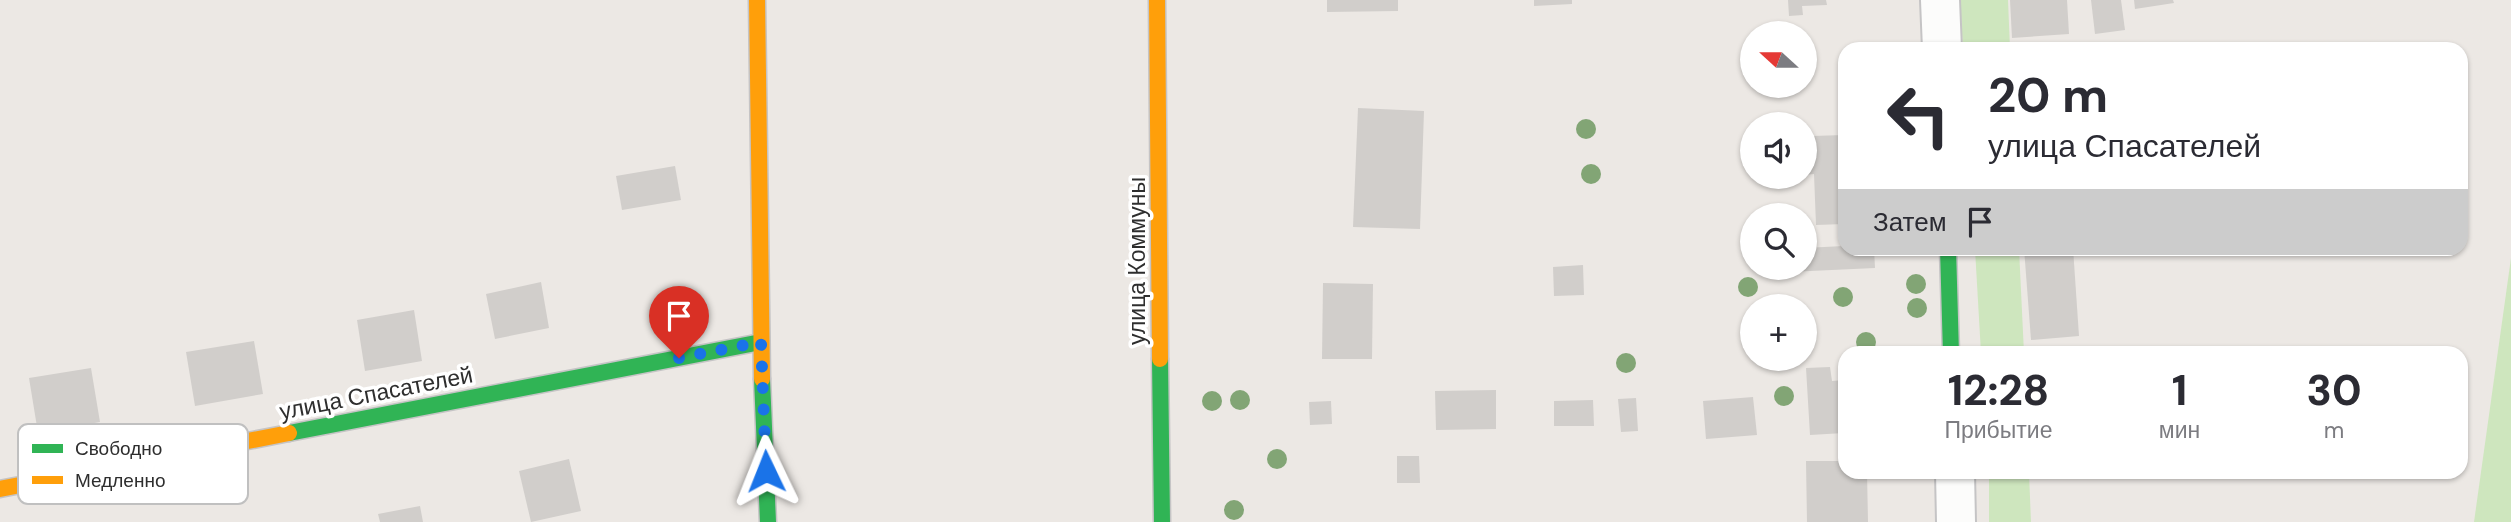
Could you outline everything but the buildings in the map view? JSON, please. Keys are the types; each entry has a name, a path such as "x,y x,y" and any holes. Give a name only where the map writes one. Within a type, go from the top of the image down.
{"street":[{"path":"757,0 761,342 768,522"},
{"name":"улица Коммуны","path":"1157,0 1162,522"},
{"path":"1940,0 1942,42"},
{"path":"1948,256 1951,346"},
{"name":"улица Спасателей","path":"248,441 761,342"},
{"path":"1955,479 1956,522"},
{"name":"улица Спасателей","path":"0,489 18,486"}],"green space":[{"path":"1960,0 2008,0 2010,42 1963,42"},
{"path":"1975,256 2019,256 2024,346 1981,346"},
{"path":"2511,258 2511,522 2474,522"},
{"path":"1989,479 2029,479 2031,522 1989,522"}],"traffic: fast":[{"path":"1948,256 1951,346"},
{"path":"289,433 761,342"},
{"path":"1160,359 1162,522"},
{"path":"762,379 768,522"}],"traffic: slow":[{"path":"757,0 762,379"},
{"path":"1157,0 1160,359"},
{"path":"248,441 289,433"},
{"path":"0,489 18,486"}],"route":[{"path":"679,358 761,342 766,471"}]}
